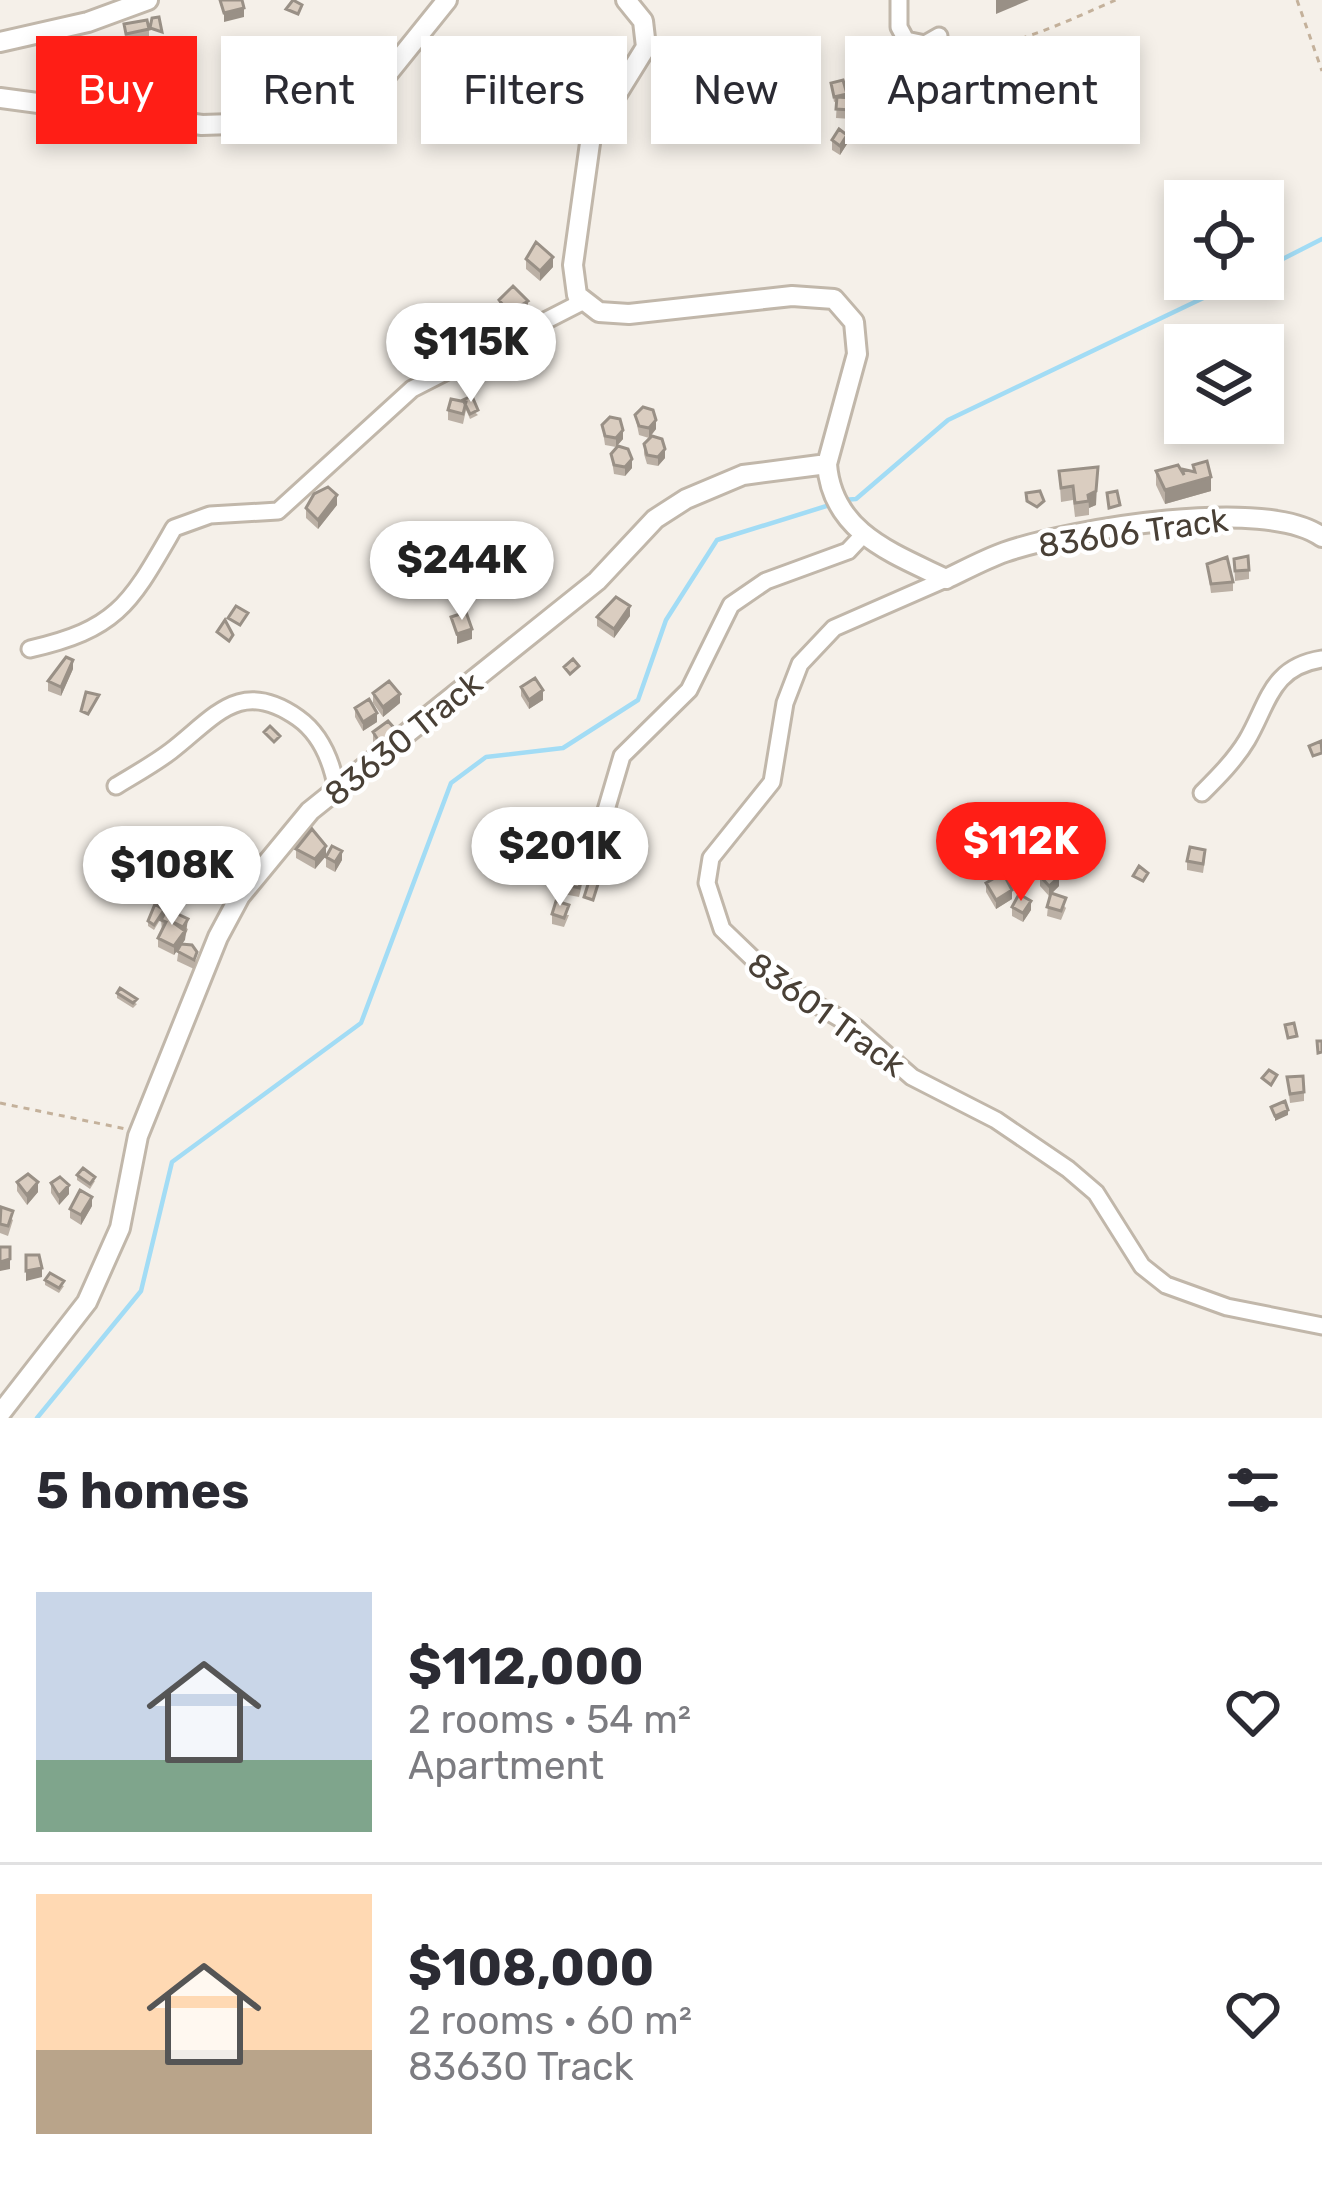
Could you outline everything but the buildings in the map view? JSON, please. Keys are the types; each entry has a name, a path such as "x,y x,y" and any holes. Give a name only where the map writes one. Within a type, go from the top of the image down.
{"street":[{"path":"0,42 88,22 148,0"},
{"path":"0,98 202,124 292,122 340,108 385,77 447,0"},
{"path":"626,0 643,21 646,47 591,136 573,265 573,284 582,302 599,312 629,314 792,296 834,299 854,322 857,354 826,464 834,501 863,535 946,579"},
{"path":"899,0 899,27 904,36"},
{"path":"30,650 75,639 129,605 173,528 210,515 278,511 412,389 582,302"},
{"name":"83630 Track","path":"0,1414 87,1302 110,1257 138,1136 218,938 240,896 310,812 562,610 655,519 686,499 743,476 826,464"},
{"name":"83606 Track","path":"946,579 1002,553 1068,535 1142,526 1276,517 1322,538"},
{"path":"574,831 604,817 622,756 689,690 730,605 766,581 848,551 863,535"},
{"name":"83601 Track","path":"946,579 834,628 800,664 785,703 772,782 711,858 707,884 722,929 776,981 856,1028 912,1077 996,1120 1068,1169 1096,1193 1142,1266 1166,1285 1227,1306 1322,1326"},
{"path":"1202,793 1246,742 1277,679 1301,663 1322,659"},
{"path":"116,786 172,750 205,718 244,700 278,704 313,729 332,765 337,790"}],"path":[{"path":"1013,36 1116,0"},
{"path":"1297,0 1322,71"},
{"path":"0,1102 119,1124 138,1136"}],"waterway":[{"path":"1284,258 1322,239"},
{"path":"843,500 856,499 948,420 1199,300"},
{"path":"37,1418 141,1291 172,1162 361,1023 451,783 486,757 563,748 638,700 666,620 717,540 833,504"}]}
